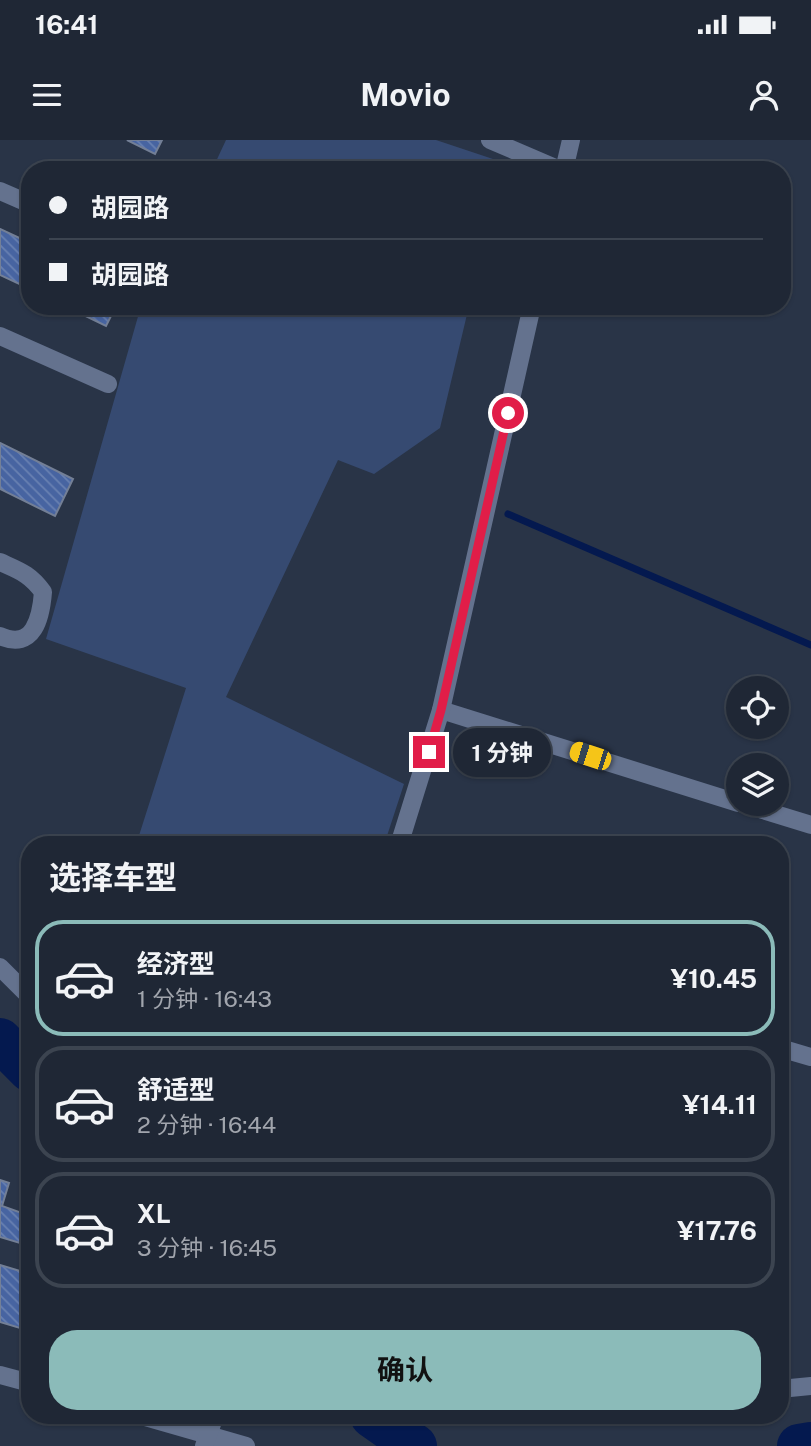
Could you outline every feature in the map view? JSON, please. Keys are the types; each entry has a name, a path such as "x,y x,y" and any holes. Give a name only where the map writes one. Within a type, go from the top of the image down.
{"street":[{"path":"490,140 540,161"},
{"path":"564,161 570,140"},
{"path":"0,191 21,200"},
{"path":"402,836 441,710 530,315"},
{"path":"0,337 108,384"},
{"path":"0,562 25,573 43,592 35,629 22,638 7,639 0,636"},
{"path":"441,710 726,799"},
{"path":"782,816 811,825"},
{"path":"0,967 21,988"},
{"path":"789,1051 811,1057"},
{"path":"0,1375 21,1381"},
{"path":"789,1388 811,1386"},
{"path":"163,1424 206,1440 246,1446"}],"shaded area":[{"path":"226,140 436,140 499,161 216,161"},
{"path":"138,315 467,315 440,428 374,474 338,460 226,697 404,784 387,836 139,836 186,688 46,639"}],"building":[{"path":"127,140 162,140 155,154"},
{"path":"0,229 21,239 21,285 0,275"},
{"path":"83,315 112,315 106,326"},
{"path":"0,443 73,479 55,516 0,489"},
{"path":"0,1180 9,1183 2,1206 21,1213 21,1243 0,1237"},
{"path":"0,1265 21,1271 21,1328 0,1322"}],"waterway":[{"path":"508,514 811,645"},
{"path":"0,1040 21,1061"},
{"path":"383,1424 415,1446"},
{"path":"799,1446 811,1444"}],"route":[{"path":"429,752 441,710 508,413"}]}
